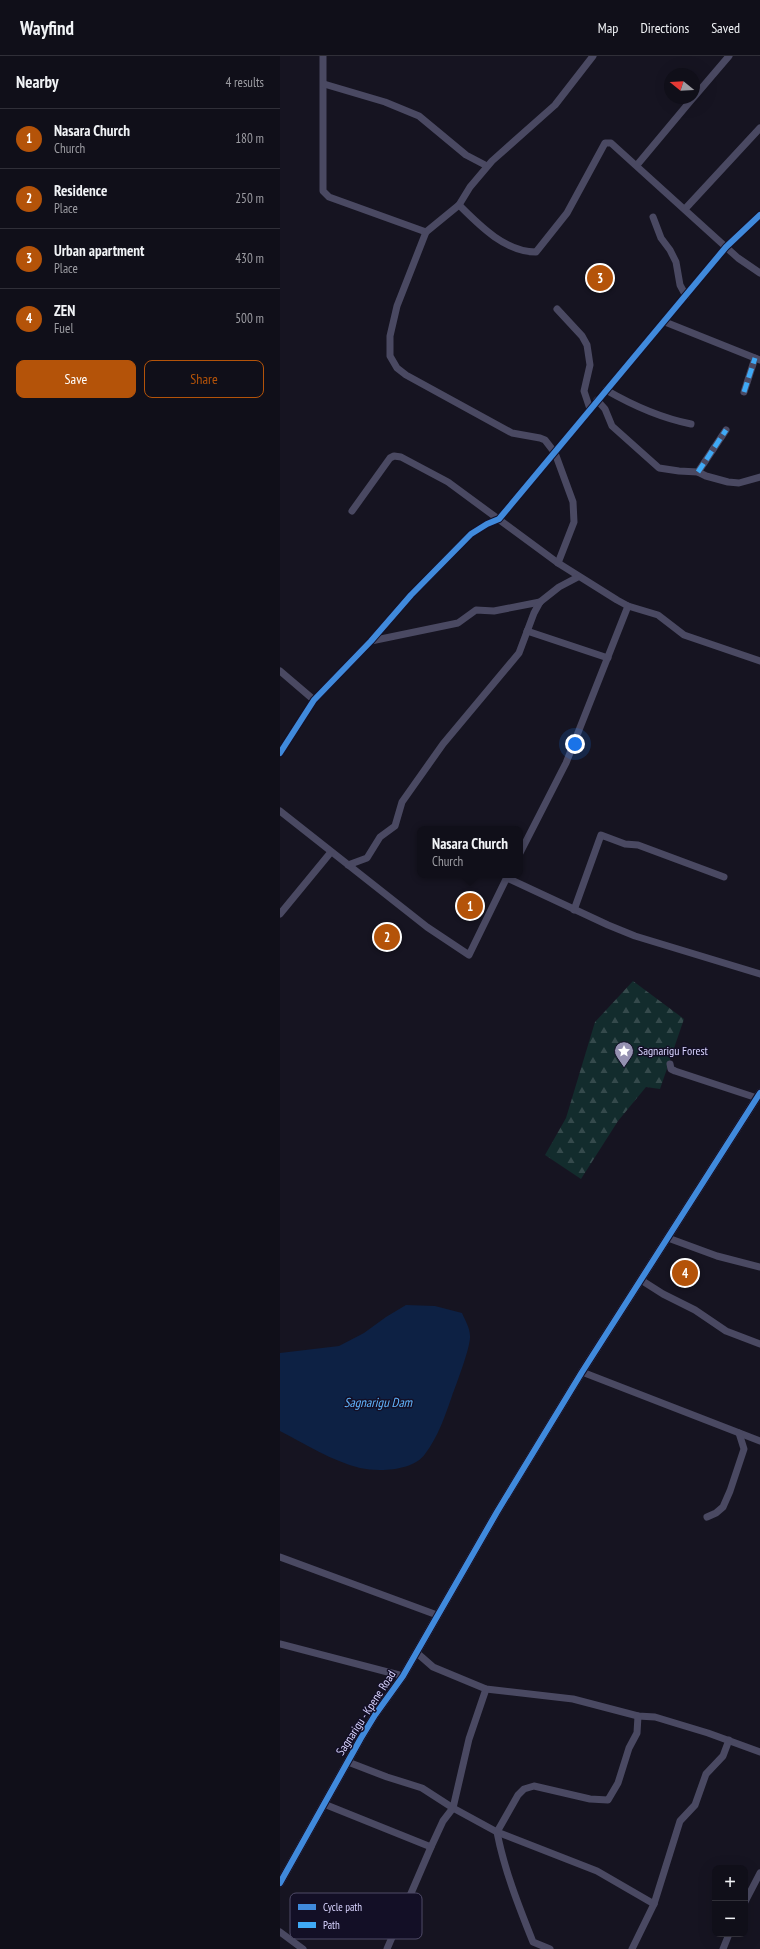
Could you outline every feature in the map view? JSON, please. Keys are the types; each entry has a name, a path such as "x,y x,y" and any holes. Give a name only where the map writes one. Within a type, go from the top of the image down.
{"street":[{"path":"323,56 323,191 326,196 426,232"},
{"path":"558,563 575,518 573,502 555,454 545,440 512,433 406,375 397,368 390,356 390,336 397,306 426,232 447,217 459,205 487,166 555,105 593,56"},
{"path":"700,91 729,56"},
{"path":"324,84 385,102 419,116 466,156 487,166"},
{"path":"637,165 689,104"},
{"path":"685,209 760,128"},
{"path":"459,205 495,237 515,248 536,252 567,213 605,143 611,143 726,247 760,273"},
{"path":"280,753 314,700 371,641 406,600 471,534 487,524 499,519 555,454 597,400 665,322 726,247 760,215"},
{"path":"653,217 661,238 670,250 676,262 680,285 686,296"},
{"path":"557,309 582,336 586,345 590,365 584,390 590,409"},
{"path":"665,322 757,359 744,392"},
{"path":"606,390 621,399 647,410 674,420 691,424"},
{"path":"597,400 608,416 612,426 659,468 698,472 706,476 728,482 739,483 760,477"},
{"path":"698,472 726,430"},
{"path":"352,511 390,458 397,456 448,482 578,577 628,606 658,615 684,635 760,661"},
{"path":"348,865 367,858 380,837 395,826 402,802 444,744 518,653 540,602 559,587 578,577"},
{"path":"371,641 458,623 476,610 494,612 540,602"},
{"path":"523,847 566,763 628,606"},
{"path":"527,631 608,658"},
{"path":"280,671 314,700"},
{"path":"280,811 426,927 469,955 507,878"},
{"path":"574,910 601,835 625,844 638,846 724,877"},
{"path":"280,914 331,852"},
{"path":"512,878 574,910 635,936 760,974"},
{"path":"670,1064 671,1069 674,1071 759,1095"},
{"name":"Sagnarigu - Kpene Road","path":"280,1883 283,1873 375,1715 403,1676 472,1555 582,1372 759,1095"},
{"path":"668,1238 717,1256 760,1267"},
{"path":"641,1280 663,1294 694,1310 726,1331 760,1344"},
{"path":"582,1372 760,1441"},
{"path":"708,1517 723,1507 730,1491 744,1449 739,1433"},
{"path":"280,1557 437,1615"},
{"path":"280,1644 403,1676"},
{"path":"416,1653 433,1667 486,1689 573,1699 638,1716 655,1717 729,1740 760,1752"},
{"path":"411,1893 443,1821 453,1808 469,1739 486,1689"},
{"path":"550,1949 533,1942 517,1902 501,1851 497,1832 518,1795 524,1789 534,1786 590,1799 608,1800 618,1783 629,1748 637,1733 638,1716"},
{"path":"632,1949 654,1904 680,1821 695,1805 706,1774 723,1756 729,1740"},
{"path":"348,1762 387,1777 422,1788 453,1808 497,1832 597,1870 654,1904"},
{"path":"324,1804 431,1847"},
{"path":"746,1901 760,1873"},
{"path":"280,1932 302,1949"},
{"path":"723,1949 728,1937"},
{"path":"387,1949 391,1939"}],"green space":[{"name":"Sagnarigu Forest","path":"633,981 684,1019 660,1089 646,1087 618,1121 581,1179 545,1155 566,1118 595,1022"}],"water":[{"name":"Sagnarigu Dam","path":"406,1305 435,1306 462,1313 470,1333 470,1341 466,1356 444,1419 434,1441 420,1460 395,1469 376,1470 360,1468 329,1457 280,1431 280,1353 339,1346 364,1333"}],"marked path":[{"path":"744,392 755,358"},
{"path":"698,472 726,430"}],"cycle path":[{"path":"280,753 314,700 371,641 411,595 471,534 487,524 499,519 726,247 760,215"},
{"path":"280,1883 361,1738 375,1715 403,1676 497,1512 582,1372 760,1093"}],"place":[{"name":"Urban apartment","path":"600,278"},
{"name":"Nasara Church","path":"470,906"},
{"name":"Residence","path":"387,937"},
{"name":"Sagnarigu Forest","path":"624,1068"},
{"name":"ZEN","path":"685,1273"}]}
